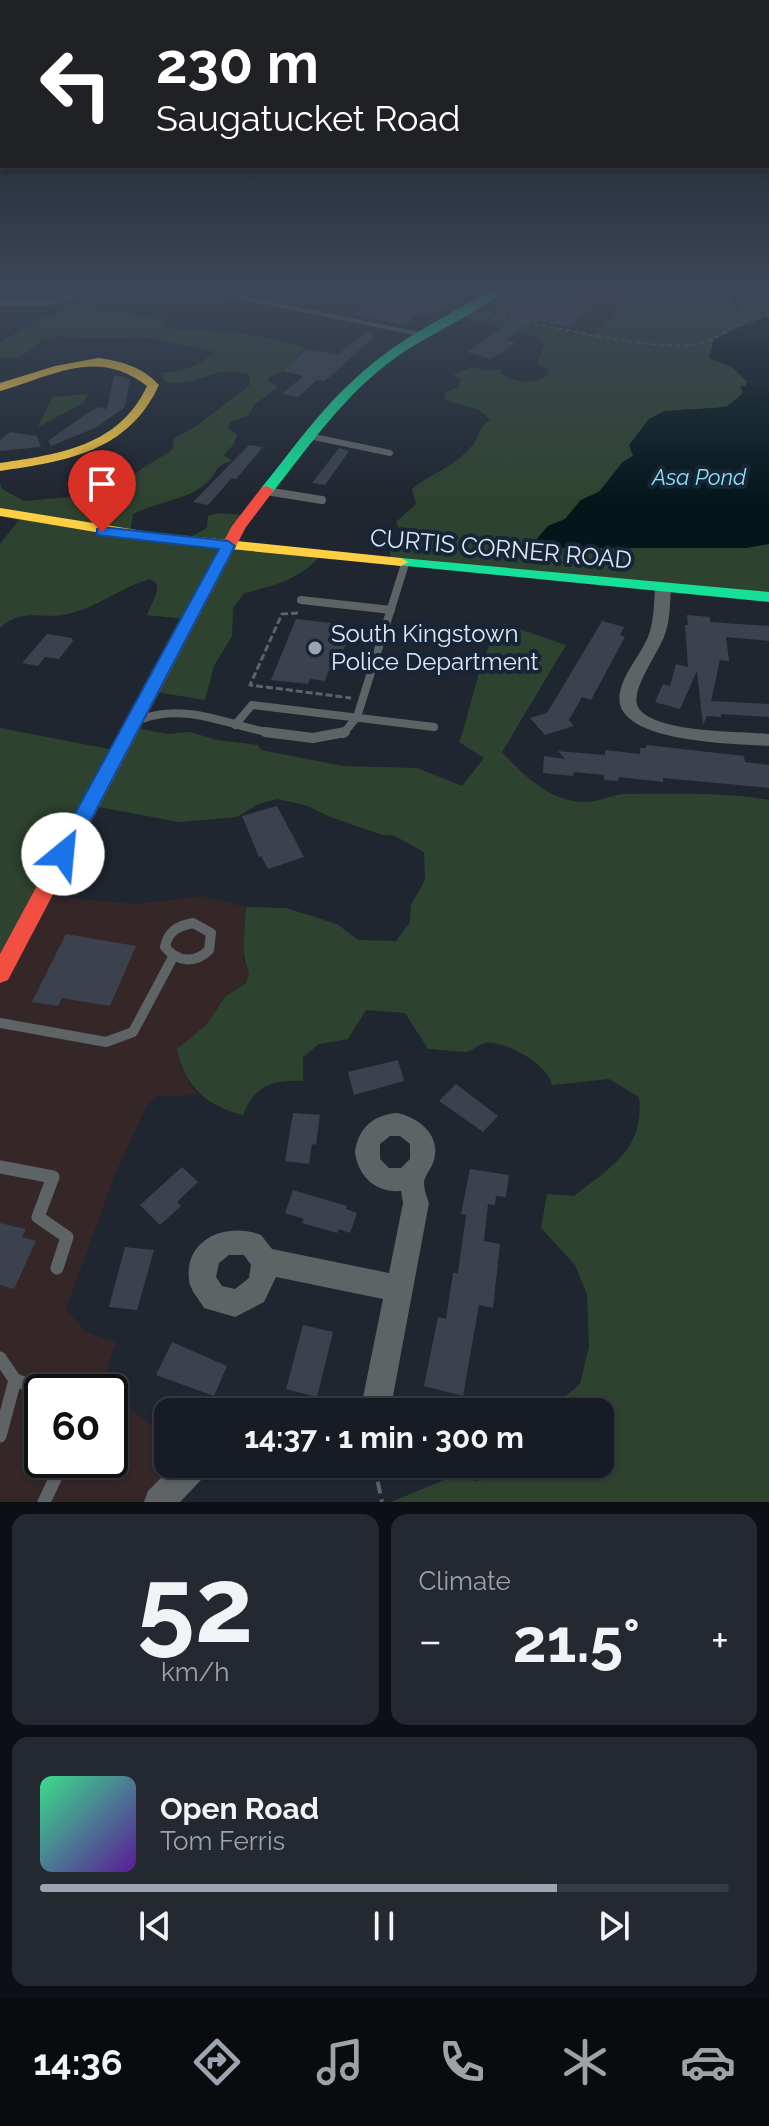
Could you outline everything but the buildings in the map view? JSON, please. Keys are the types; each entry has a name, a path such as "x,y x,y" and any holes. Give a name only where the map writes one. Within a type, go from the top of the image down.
{"street":[{"path":"0,974 228,546 265,491 309,436 363,377 387,360"},
{"path":"0,387 82,362 99,361 134,366 153,385 152,400 113,434 59,457 0,467"},
{"name":"CURTIS CORNER ROAD","path":"0,512 89,530 228,546 769,597"},
{"path":"663,588 656,638 628,687 626,699 631,709 652,727 769,740"},
{"path":"378,1398 416,1203 410,1176"},
{"path":"264,1261 399,1289"},
{"path":"159,1502 182,1478"}],"lane":[{"path":"309,436 390,453"},
{"path":"265,491 322,500"},
{"path":"132,724 162,712 199,716 265,733 326,739 343,735 357,717 405,564"},
{"path":"301,600 391,610"},
{"path":"235,725 252,705 434,727"},
{"path":"0,1023 106,1042 133,1032 173,957"},
{"path":"0,1167 53,1177 38,1217 67,1237 57,1268"},
{"path":"0,1358 15,1380 24,1383"},
{"path":"0,1436 15,1380"},
{"path":"44,1502 55,1478"}],"path":[{"path":"300,613 282,614 250,685 363,699"},
{"path":"377,1478 382,1502"}],"shaded area":[{"path":"38,895 135,904 203,896 246,907 243,960 249,973 246,983 225,997 207,1024 177,1049 190,1085 198,1094 158,1095 147,1105 116,1172 66,1309 85,1332 116,1342 108,1365 109,1374 24,1374 24,1478 128,1478 128,1408 154,1426 154,1478 175,1478 162,1502 0,1502 0,967"}],"green space":[{"path":"294,360 287,368 269,377 268,381 278,387 254,405 248,416 230,422 228,428 237,435 224,455 232,461 218,468 208,482 196,490 133,514 131,527 140,538 181,542 207,528 208,516 219,513 243,515 228,544 319,557 294,576 275,585 244,593 233,608 232,636 214,666 205,700 149,691 185,619 147,615 157,592 157,584 150,579 78,611 25,616 0,628 0,544 19,520 0,515 0,483 2,489 24,501 82,496 92,489 124,480 172,450 174,438 195,427 250,385 249,374 237,371 177,383 165,382 160,373 189,368 202,361"},
{"path":"538,360 716,360 732,367 747,381 744,391 731,404 683,409 633,456 622,462 599,492 581,500 565,519 548,526 530,548 746,548 769,544 769,600 390,562 390,547 404,538 396,522 416,504 412,489 465,453 490,420 474,408 444,398 446,392 459,387 461,379 453,375 472,367 488,371 501,369 501,373 525,382 538,380 549,373 548,368 537,364"},
{"path":"88,394 83,403 38,427 52,397"},
{"path":"504,624 566,645 502,752 538,786 560,797 584,802 627,794 716,795 769,800 769,1502 391,1502 449,1478 476,1481 492,1478 614,1478 614,1398 564,1398 580,1384 589,1347 587,1294 575,1265 541,1228 547,1194 574,1196 612,1166 631,1144 639,1115 639,1097 609,1079 552,1085 544,1071 529,1058 494,1043 465,1052 428,1049 405,1013 366,1010 348,1039 319,1044 303,1057 303,1081 283,1081 266,1086 253,1097 243,1115 218,1106 199,1092 185,1074 177,1049 207,1024 225,997 246,983 249,973 244,949 246,907 286,908 337,924 358,940 396,941 410,922 411,905 425,880 424,852 393,835 383,835 308,806 277,799 258,804 237,817 179,822 88,805 0,966 0,728 114,750 130,727 168,734 190,732 343,766 417,768 462,786 484,758 459,742 482,663 495,634"}],"water":[{"name":"Asa Pond","path":"714,360 769,360 769,544 746,548 529,548 548,526 565,519 581,500 599,492 623,462 633,456 629,445 649,419 664,411 726,407 743,393 740,386 746,386 747,381 732,367"}],"traffic: fast":[{"path":"267,490 350,389 384,360"},
{"path":"401,562 769,597"}],"traffic: slow":[{"path":"0,387 60,368 98,362 117,364 135,371 153,385 143,406 129,423 111,436 68,454 0,467"},
{"path":"0,512 149,537 401,562"}],"traffic: jam":[{"path":"0,974 239,526 267,490"}],"place":[{"name":"South Kingstown Police Department","path":"315,648"}],"route":[{"path":"63,854 228,546 102,532"}]}
